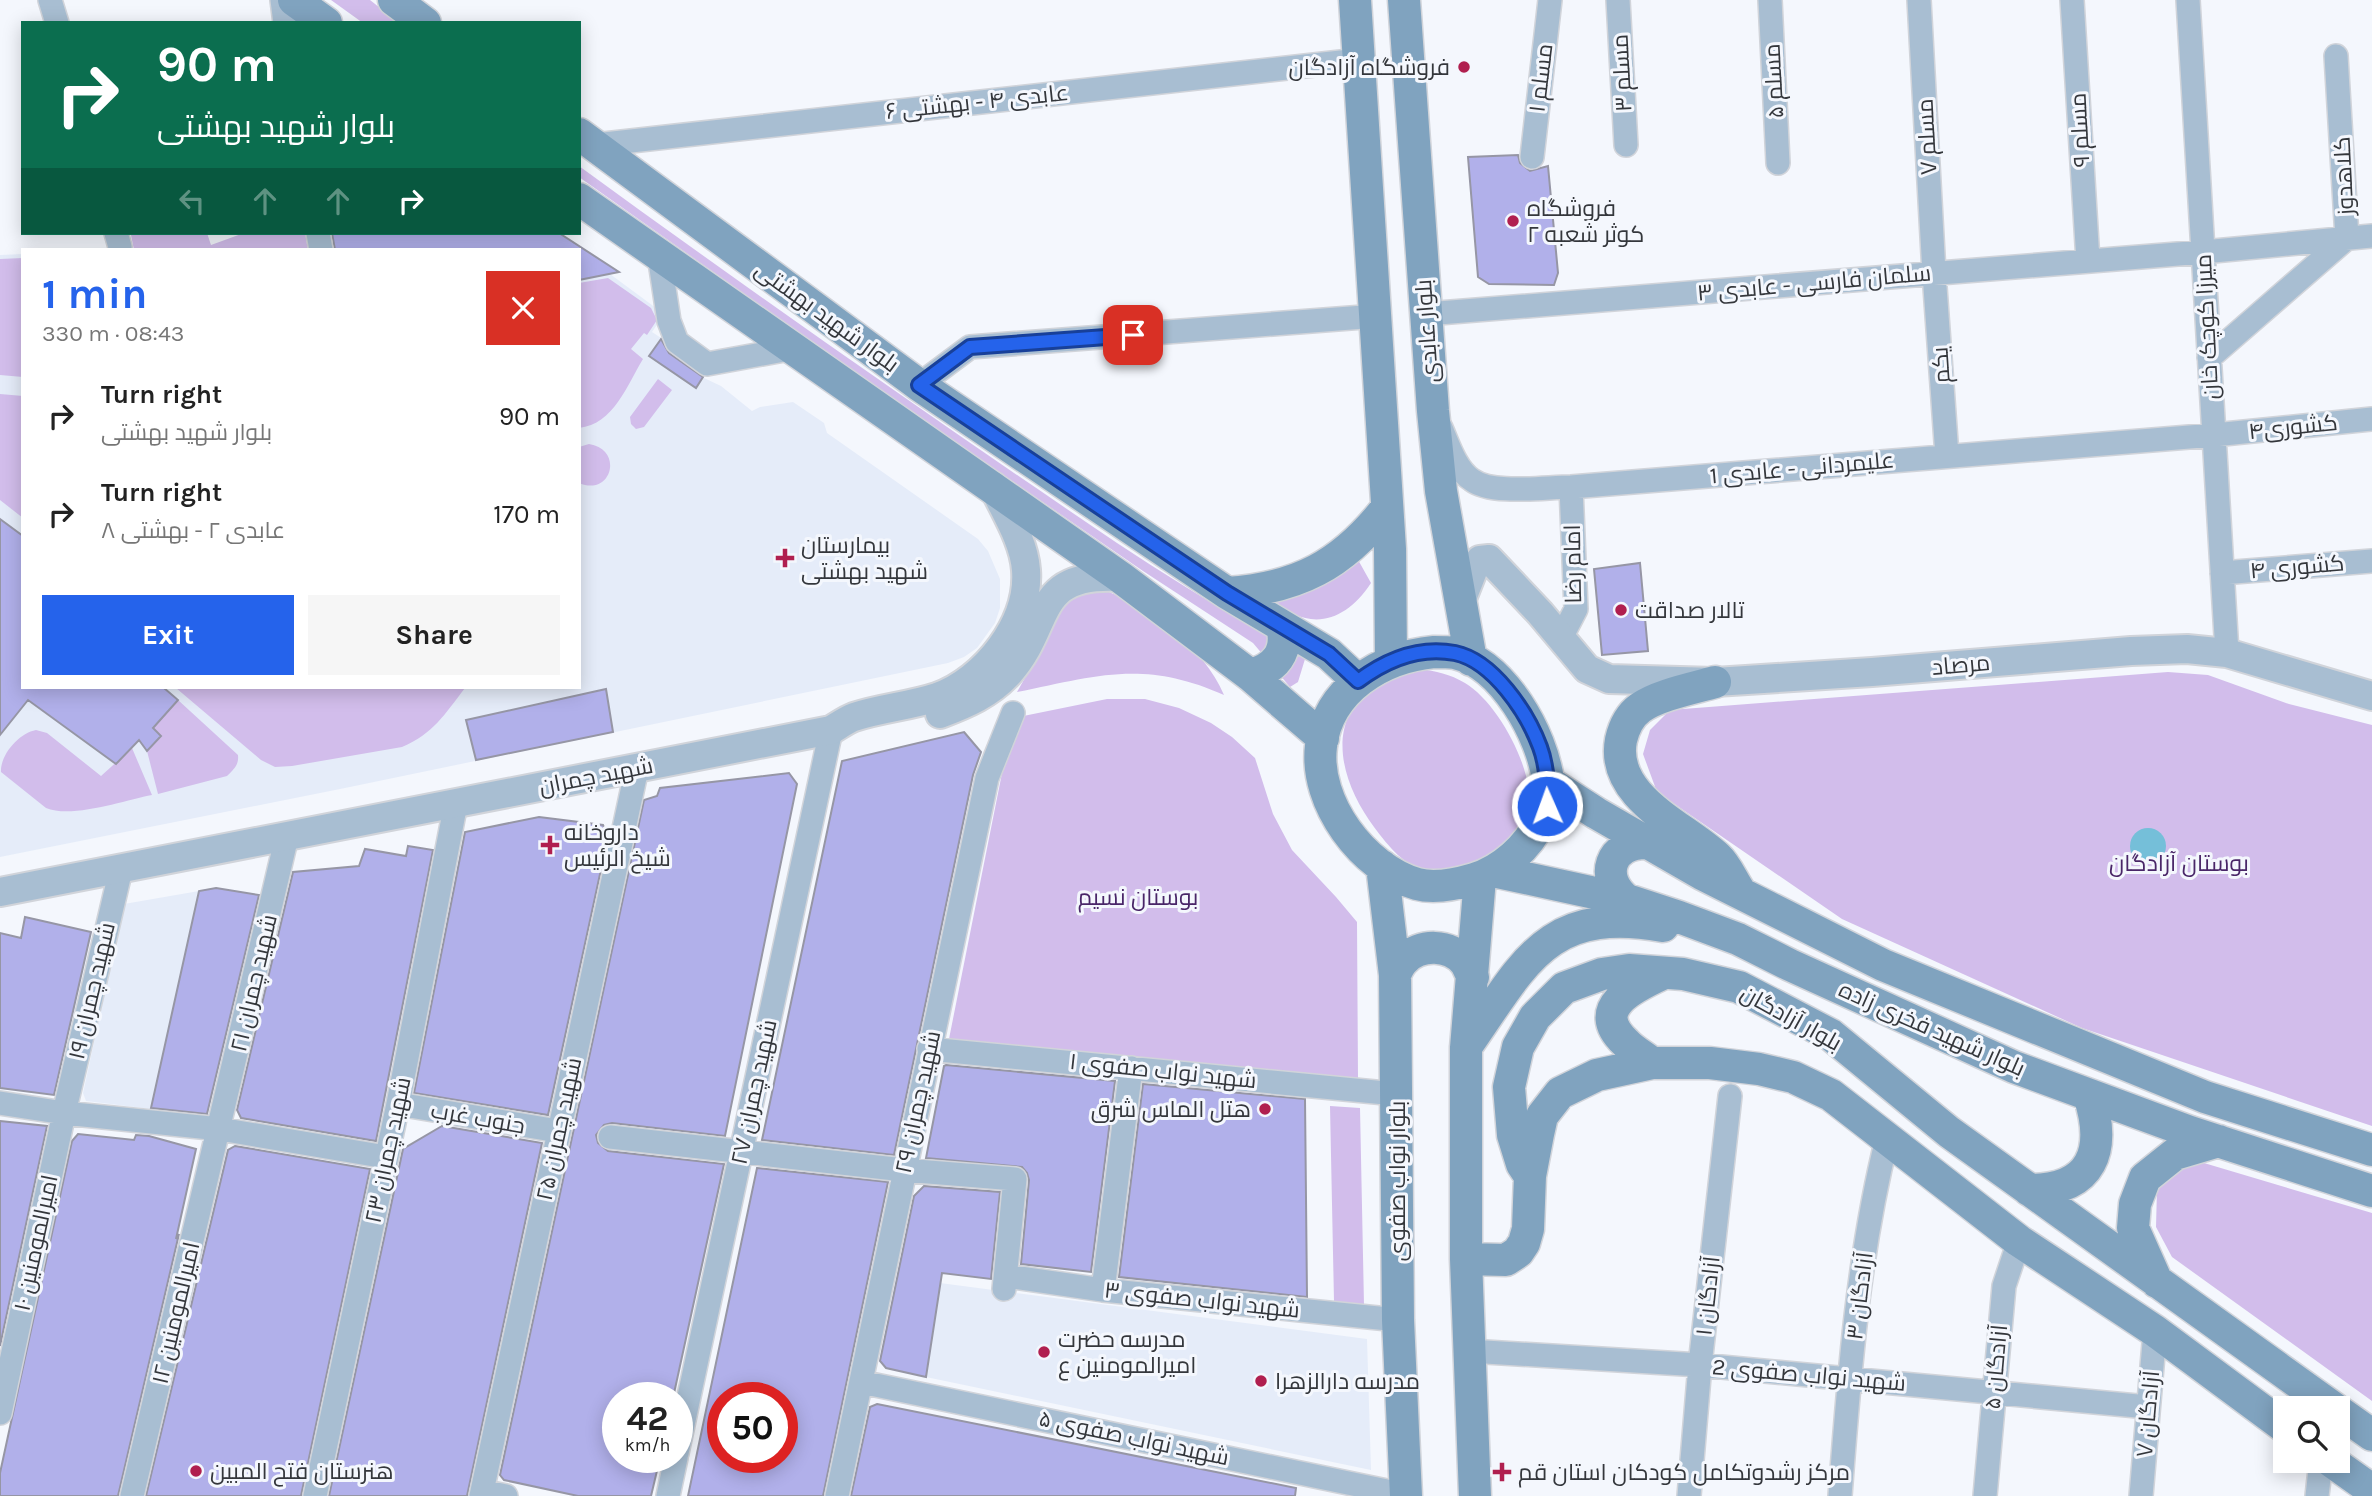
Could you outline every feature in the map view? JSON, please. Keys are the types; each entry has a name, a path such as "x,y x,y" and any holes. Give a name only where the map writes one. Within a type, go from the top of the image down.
{"main road":[{"path":"294,0 323,21"},
{"path":"394,0 422,21"},
{"path":"1355,0 1390,549 1391,660"},
{"name":"بلوار عابدی","path":"1404,0 1433,411 1448,541 1471,660"},
{"name":"بلوار شهید بهشتی","path":"587,140 919,385 1227,593 1329,654 1358,681"},
{"name":"بلوار شهید بهشتی","path":"581,200 1120,577 1250,674 1323,738"},
{"path":"1227,593 1258,591 1317,571 1344,555 1386,509"},
{"path":"1250,674 1263,672 1275,664 1282,652 1285,638 1282,626"},
{"path":"1434,652 1456,653 1471,660 1491,673 1509,692 1529,723 1540,748 1548,782 1547,806 1538,826 1518,851 1486,874 1460,883 1419,885 1382,866 1360,848 1343,828 1332,805 1322,770 1321,745 1329,721 1341,699 1358,681 1391,660 1434,652"},
{"path":"1716,682 1640,708 1624,726 1619,750 1626,773 1638,795 1657,813 1718,858 1741,894"},
{"name":"بلوار شهید فخری زاده","path":"1548,782 1647,843 1741,894 1883,965 2206,1097 2372,1150"},
{"path":"1627,900 1614,886 1611,867 1620,850 1637,843 1647,843"},
{"name":"بلوار نواب صفوی","path":"1382,866 1395,975 1398,1320 1406,1495"},
{"path":"1475,1496 1466,1259 1466,1048 1472,977 1486,874"},
{"name":"بلوار شهید فخری زاده","path":"1486,874 1627,900 1738,939 2014,1067 2219,1141 2372,1191"},
{"path":"1466,1048 1530,957 1556,936 1591,924 1632,920 1738,939"},
{"path":"1395,975 1404,960 1418,950 1434,947 1451,951 1465,962 1472,977"},
{"name":"بلوار آزادگان","path":"1530,1176 1522,1164 1513,1135 1509,1087 1518,1047 1535,1017 1564,988 1602,974 1629,970 1683,974 1739,987 1832,1035 1949,1132 2317,1396"},
{"path":"1652,1063 1624,1042 1615,1030 1612,1016 1616,1001 1628,990 1665,973"},
{"path":"1466,1259 1506,1260 1518,1252 1524,1243 1528,1229 1530,1176 1542,1116 1560,1093 1597,1075 1652,1063 1710,1063 1759,1069 1794,1077 1831,1095 2019,1241 2155,1331 2273,1418"},
{"path":"2029,1190 2049,1190 2062,1186 2087,1170 2098,1138 2096,1117 2089,1095"},
{"path":"2158,1283 2133,1228 2135,1204 2145,1178 2175,1154 2219,1141"},
{"name":"بلوار آزادگان","path":"2350,1419 2372,1435"},
{"path":"2348,1473 2372,1490"}],"street":[{"path":"50,0 56,21"},
{"path":"282,0 285,21"},
{"name":"مسلم ۱","path":"1532,156 1550,0"},
{"name":"مسلم ۳","path":"1618,0 1626,145"},
{"name":"مسلم ۵","path":"1770,0 1778,163"},
{"name":"مسلم ۷","path":"1919,0 1934,273"},
{"name":"مسلم ۹","path":"2072,0 2088,261"},
{"name":"میرزا کوچک خان","path":"2188,0 2227,653"},
{"name":"کلاهدوز","path":"2209,358 2347,238 2336,56"},
{"name":"عابدی ۴ - بهشتی ۶","path":"587,140 1359,60"},
{"name":"سلمان فارسی - عابدی ۳","path":"1426,314 2372,236"},
{"path":"659,255 669,321 677,342 707,364 795,348"},
{"name":"یکم","path":"1934,273 1947,456"},
{"path":"919,385 970,347 1377,316"},
{"name":"علیمردانی - عابدی 1","path":"1433,411 1457,461 1471,480 1490,488 1571,487 2214,435"},
{"name":"کشوری۴","path":"2214,435 2372,419"},
{"name":"شهید چمران","path":"0,892 831,730 853,718 911,704 957,688 1001,649 1016,621 1025,590 1026,570 1022,548 993,486"},
{"name":"امام رضا","path":"1561,638 1576,609 1571,487"},
{"name":"مرصاد","path":"1461,601 1474,568 1480,560 1489,559 1541,613 1587,669 1609,680 1716,682 2187,649 2227,653 2372,696"},
{"name":"کشوری ۴","path":"2222,573 2372,561"},
{"path":"831,730 853,733 908,722 939,714 988,693 1008,674 1024,653 1044,608 1054,596 1080,579 1094,576 1120,577"},
{"name":"شهید چمران ۲۹","path":"837,1496 987,778 1013,713"},
{"name":"شهید چمران ۲۷","path":"692,1382 831,730"},
{"name":"شهید چمران ۲۵","path":"481,1493 637,768"},
{"name":"شهید چمران ۲۳","path":"315,1496 398,1104 456,803"},
{"name":"شهید چمران ۲۱","path":"220,1129 287,836"},
{"name":"شهید چمران ۱۹","path":"64,1113 121,869"},
{"name":"شهید نواب صفوی ۱","path":"929,1049 1396,1094"},
{"path":"1103,1290 1131,1068"},
{"name":"آزادگان ۱","path":"1689,1496 1700,1365 1730,1096"},
{"path":"0,1103 64,1113 220,1129 386,1157"},
{"name":"جنوب غرب","path":"398,1104 558,1131"},
{"name":"امیرالمومنین ۱۰","path":"0,1413 64,1113"},
{"name":"امیرالمومنین ۱۲","path":"132,1496 220,1129"},
{"path":"610,1137 904,1170"},
{"name":"آزادگان ۳","path":"1840,1496 1849,1379 1872,1196 1887,1139"},
{"name":"شهید نواب صفوی ۳","path":"904,1170 1015,1180 1005,1282 1398,1320"},
{"name":"آزادگان ۵","path":"1985,1496 2004,1286 2019,1241"},
{"name":"آزادگان ۷","path":"2141,1496 2155,1331"},
{"name":"شهید نواب صفوی 2","path":"1469,1351 1700,1365 2148,1408"},
{"name":"شهید نواب صفوی ۵","path":"861,1382 1406,1495"},
{"name":"شهید چمران ۲۷","path":"668,1496 673,1473"},
{"path":"2317,1496 2319,1473"},
{"path":"481,1493 506,1496"}],"shaded area":[{"name":"بیمارستان شهید بهشتی","path":"21,254 21,689 581,689 581,280 610,274 656,308 661,319 652,332 673,346 705,375 704,378 721,386 752,411 760,407 793,402 824,423 827,433 978,539 988,551 1000,579 1000,608 995,623 977,648 948,663 0,857 0,255"},
{"path":"199,891 151,1109 86,1101 83,1093 124,904"},
{"path":"940,1283 1367,1339 1371,1470 926,1377"}],"green space":[{"path":"331,0 370,0 396,21 360,21"},
{"path":"581,167 846,357 1117,543 1256,630 1294,650 1305,659 1298,682 1290,687 1253,643 887,395 581,178"},
{"path":"131,235 208,235 211,245 238,235 305,235 308,248 134,248"},
{"path":"21,258 21,377 0,375 0,259"},
{"path":"608,278 651,308 657,320 647,335 644,333 631,349 643,359 618,402 602,419 581,428 581,283"},
{"path":"658,379 672,390 644,427 636,429 631,424 630,417"},
{"path":"0,394 21,396 21,516 0,500"},
{"path":"589,444 607,454 610,471 599,484 590,486 581,484 581,446"},
{"path":"1357,558 1371,583 1361,597 1337,615 1325,619 1299,616 1272,598"},
{"path":"1096,587 1133,604 1188,644 1215,677 1224,695 1169,677 1144,674 1096,676 1017,692 1058,604"},
{"path":"1419,669 1454,677 1477,692 1500,720 1519,754 1528,788 1528,811 1518,833 1498,859 1443,872 1430,873 1412,866 1385,842 1354,793 1343,756 1347,720 1356,703 1370,688 1387,679"},
{"name":"بوستان آزادگان","path":"2168,672 2208,675 2289,704 2372,725 2372,1126 2082,1028 1842,919 1657,792 1643,754 1650,730 1670,710"},
{"path":"177,689 464,689 430,729 402,747 292,766 275,767 261,760"},
{"name":"بوستان نسیم","path":"1107,699 1145,699 1179,708 1211,723 1232,737 1255,758 1273,814 1292,850 1357,922 1358,1078 949,1039 1013,718"},
{"path":"178,700 238,755 238,762 227,776 158,794 147,751 153,728"},
{"path":"36,730 47,733 101,776 132,748 152,795 84,810 57,811 46,808 1,772 7,752 17,740"},
{"path":"1330,1106 1360,1108 1364,1305 1334,1301"},
{"path":"2204,1163 2372,1213 2372,1401 2172,1257 2156,1227 2157,1189 2175,1170"}],"water":[{"path":"2148,828 2161,833 2166,846 2161,859 2148,864 2135,859 2130,846 2135,833"}],"building":[{"name":"فروشگاه کوثر شعبه ۲","path":"1518,155 1520,163 1530,171 1548,166 1558,273 1554,285 1489,284 1478,277 1468,157"},
{"path":"332,235 562,235 619,272 581,280 581,248 335,248"},
{"path":"661,339 669,353 703,377 696,388 649,356"},
{"path":"0,519 21,535 21,689 165,689 178,700 153,728 161,736 147,751 139,740 116,764 28,700 0,735"},
{"name":"تالار صداقت","path":"1640,563 1648,651 1602,655 1594,569"},
{"path":"606,689 613,732 476,760 466,720"},
{"path":"964,732 981,752 973,775 894,1155 762,1140 842,761"},
{"path":"789,773 797,784 725,1136 612,1123 604,1125 596,1135 598,1143 608,1151 724,1164 676,1382 602,1382 602,1473 656,1473 651,1496 578,1496 504,1480 500,1475 644,800 657,796 660,788"},
{"path":"539,817 603,825 608,837 548,1115 414,1093 465,832"},
{"path":"408,846 433,850 376,1141 241,1118 237,1110 293,872 359,866 365,849 406,856"},
{"path":"216,888 259,895 207,1114 151,1108 199,891"},
{"path":"25,917 91,932 54,1095 0,1088 0,933 21,938"},
{"path":"946,1065 1115,1081 1091,1272 1021,1264 1029,1180 1022,1167 926,1158"},
{"path":"1143,1084 1305,1099 1307,1297 1119,1277"},
{"path":"0,1121 47,1126 0,1346"},
{"path":"442,1126 542,1143 467,1496 329,1496 403,1149"},
{"path":"78,1134 134,1140 136,1135 149,1136 196,1149 176,1239 179,1234 118,1496 0,1496 0,1473 72,1141"},
{"path":"235,1146 370,1169 301,1496 146,1496 228,1150"},
{"path":"757,1168 888,1182 823,1496 688,1496 707,1406 707,1473 798,1473 798,1382 712,1382"},
{"path":"924,1186 1000,1192 991,1279 942,1273 926,1377 886,1368 880,1361 914,1196"},
{"path":"877,1404 1296,1488 1295,1496 851,1496 870,1407"}],"place":[{"name":"فروشگاه آزادگان","path":"1464,67"},
{"name":"فروشگاه کوثر شعبه ۲","path":"1513,221"},
{"name":"بیمارستان شهید بهشتی","path":"785,558"},
{"name":"تالار صداقت","path":"1621,610"},
{"name":"داروخانه شیخ الرئیس","path":"550,845"},
{"name":"هتل الماس شرق","path":"1265,1109"},
{"name":"مدرسه حضرت امیرالمومنین ع","path":"1044,1352"},
{"name":"مدرسه دارالزهرا","path":"1261,1381"},
{"name":"هنرستان فتح المبین","path":"196,1471"},
{"name":"مرکز رشدوتکامل کودکان استان قم","path":"1502,1472"}],"route":[{"path":"1133,335 970,347 919,385 1227,593 1329,654 1358,681 1391,660 1434,652 1456,653 1491,673 1509,692 1529,723 1540,748 1548,782 1547,806"}]}
